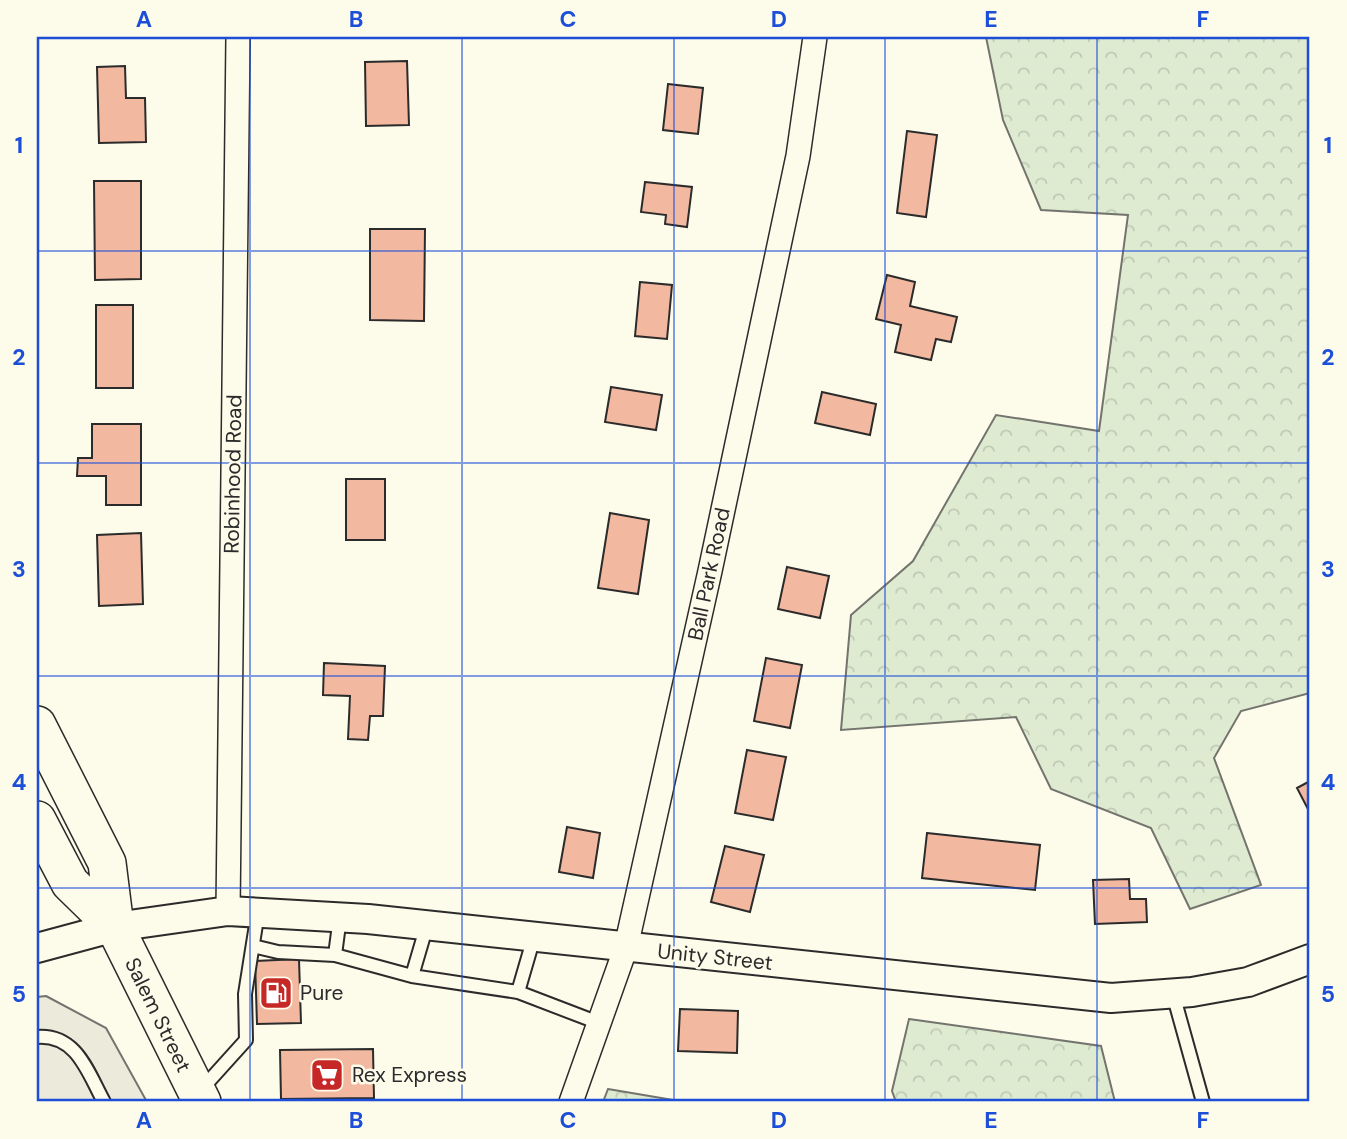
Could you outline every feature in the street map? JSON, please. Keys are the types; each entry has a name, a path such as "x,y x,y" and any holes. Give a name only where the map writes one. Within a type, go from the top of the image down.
{"main road":[{"path":"37,724 107,863 115,927"},
{"path":"37,820 70,883 115,927"},
{"name":"Salem Street","path":"115,927 200,1098"}],"street":[{"name":"Robinhood Road","path":"229,911 238,37"},
{"name":"Ball Park Road","path":"571,1102 626,947 710,571 798,156 815,37"},
{"name":"Unity Street","path":"37,948 115,927 229,911 258,912 427,925 1111,998 1173,993 1248,982 1310,959"}],"lane":[{"path":"200,1098 246,1040 244,994 258,912"},
{"path":"335,955 340,917"},
{"path":"412,976 427,925"},
{"path":"518,992 534,937"},
{"path":"253,946 278,953 335,955 412,976 518,992 599,1023"},
{"path":"1173,993 1203,1102"},
{"path":"37,1037 58,1039 74,1048 101,1102"}],"green space":[{"path":"986,37 1310,37 1310,693 1241,711 1214,758 1261,885 1190,909 1151,828 1051,789 1016,717 841,730 851,615 913,561 996,415 1099,431 1128,215 1041,210 1003,120"},
{"path":"909,1019 1101,1046 1115,1102 896,1102 892,1091"},
{"path":"608,1089 685,1102 603,1102"}],"shaded area":[{"path":"46,996 106,1028 147,1102 37,1102 37,997"}],"building":[{"path":"407,61 409,125 366,126 365,62"},
{"path":"125,66 126,98 145,98 146,142 99,143 97,67"},
{"path":"668,84 703,88 698,134 663,130"},
{"path":"907,131 937,135 926,217 897,213"},
{"path":"94,181 141,181 141,279 95,280"},
{"path":"645,182 692,187 687,227 665,224 666,215 641,212"},
{"path":"370,229 425,229 424,321 370,320"},
{"path":"887,275 915,282 910,306 957,317 951,342 936,339 931,360 895,352 901,325 876,319"},
{"path":"640,282 672,285 667,339 635,336"},
{"path":"96,305 133,305 133,388 96,388"},
{"path":"611,387 662,395 656,430 605,422"},
{"path":"822,392 876,404 870,435 815,423"},
{"path":"92,424 141,424 141,505 106,505 106,476 77,476 78,458 92,458"},
{"path":"346,479 385,479 385,540 346,540"},
{"path":"610,513 649,520 638,594 598,588"},
{"path":"141,533 143,604 99,606 97,535"},
{"path":"787,567 829,576 820,618 778,609"},
{"path":"766,658 802,665 790,728 754,721"},
{"path":"324,663 385,666 383,716 370,716 368,740 348,739 350,696 323,695"},
{"path":"747,750 786,757 773,820 735,813"},
{"path":"1310,781 1310,813 1297,788"},
{"path":"567,827 600,833 593,878 559,872"},
{"path":"927,833 1040,845 1035,890 922,878"},
{"path":"725,846 764,855 750,912 711,902"},
{"path":"1129,879 1130,899 1146,899 1147,922 1095,924 1093,880"},
{"path":"299,959 301,1023 257,1024 255,961"},
{"path":"680,1009 738,1011 737,1053 678,1051"},
{"path":"373,1049 374,1098 281,1099 280,1050"}],"place":[{"name":"Pure","path":"276,993"},
{"name":"Rex Express","path":"327,1075"}]}
